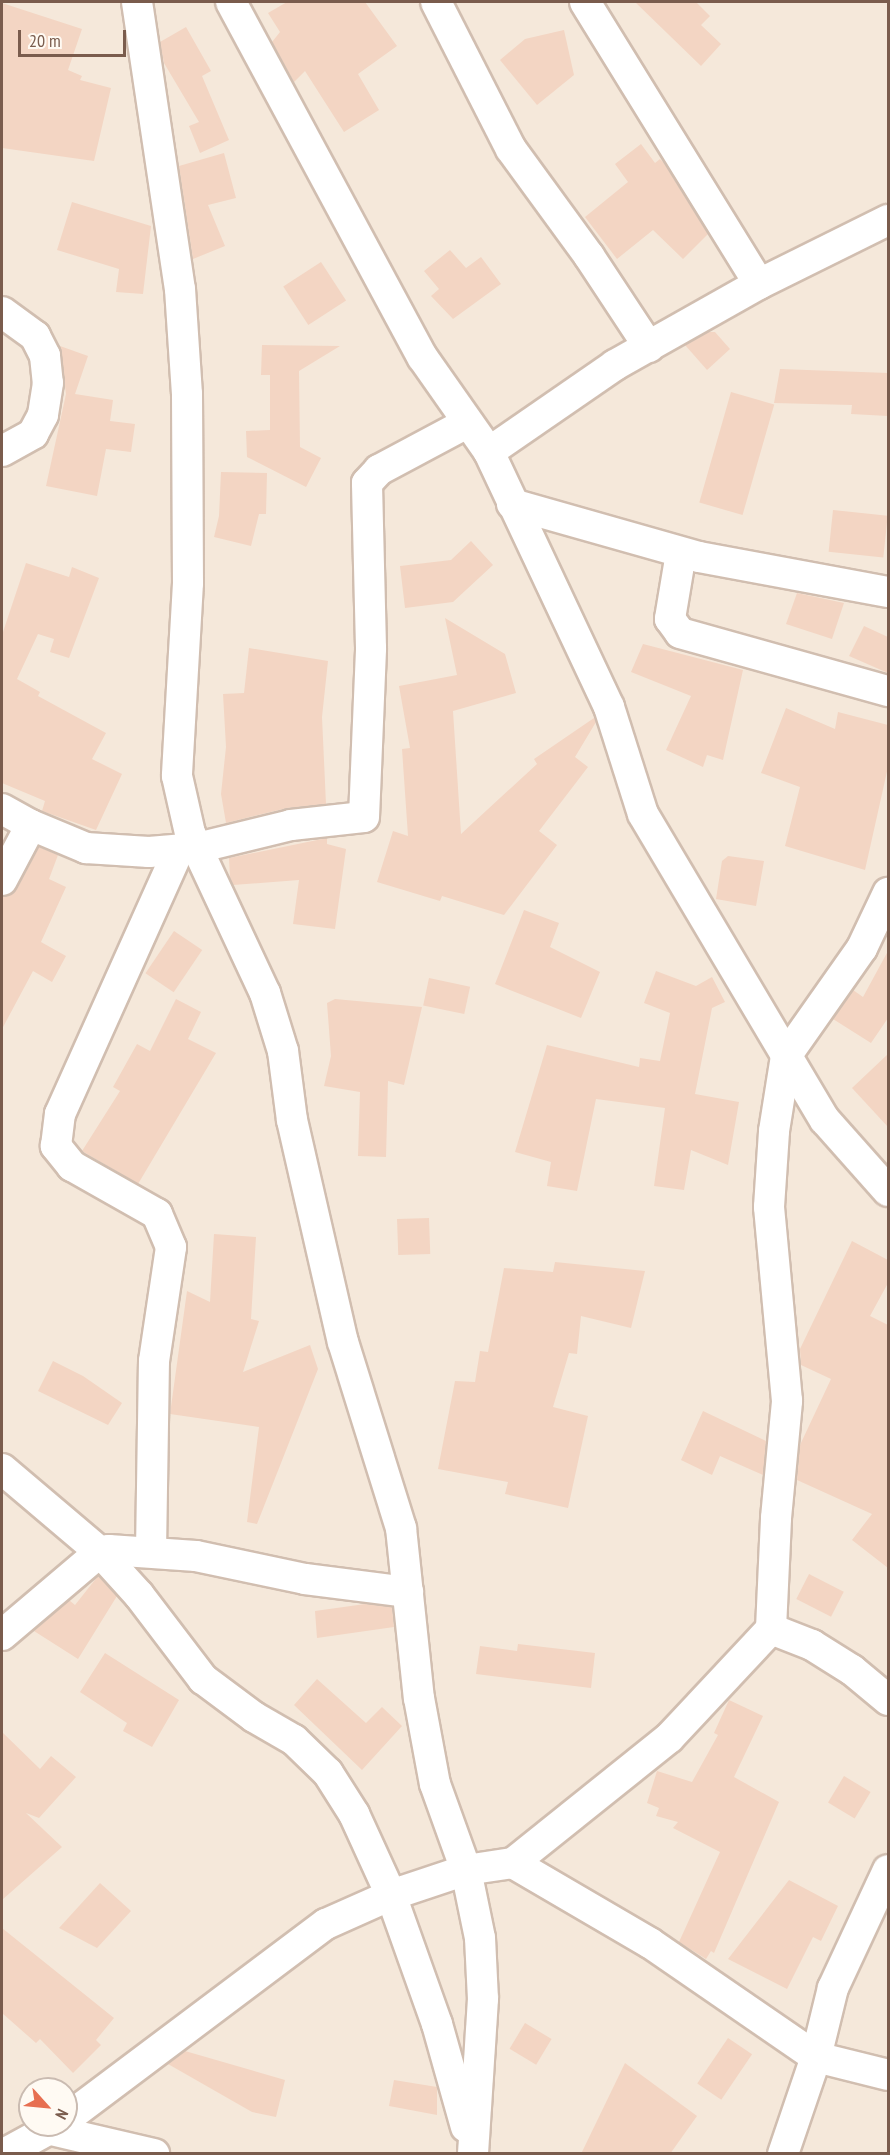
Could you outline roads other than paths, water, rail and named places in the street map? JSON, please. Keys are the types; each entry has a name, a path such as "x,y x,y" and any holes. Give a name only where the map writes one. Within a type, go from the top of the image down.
{"street":[{"path":"136,2 180,300 187,394 188,583 177,776 188,848 265,993 283,1051 292,1120 344,1342 401,1528 419,1698 435,1784 466,1870 480,1938 483,1999 472,2150"},
{"path":"231,2 423,358 489,452 609,707 643,814 825,1120 888,1191"},
{"path":"436,2 511,149 589,256 649,347"},
{"path":"585,2 759,284"},
{"path":"489,452 573,392 649,347 759,284 888,220"},
{"path":"2,312 35,336 45,356 48,383 42,415 33,434 2,451"},
{"path":"2,809 31,825 86,848 149,852 188,848 261,830 364,817 371,648 367,483 379,470 467,423"},
{"path":"512,504 681,553 888,592"},
{"path":"681,553 670,619 680,633 888,691"},
{"path":"2,880 31,825"},
{"path":"151,1551 154,1361 171,1247 157,1214 72,1166 56,1146 60,1114 67,1096 188,848"},
{"path":"78,2109 326,1924 391,1895 466,1870 513,1863 669,1738 771,1629 776,1518 787,1401 769,1207 774,1131 786,1056 862,948 888,893"},
{"path":"2,1469 100,1552 203,1678 254,1717 294,1740 328,1773 354,1814 391,1895 437,2024 472,2150"},
{"path":"2,1635 100,1552 151,1551 348,1586 408,1592"},
{"path":"771,1629 812,1645 852,1670 888,1700"},
{"path":"513,1863 650,1943 816,2057 888,2074"},
{"path":"783,2154 816,2057 833,1988 888,1870"},
{"path":"78,2130 154,2154"},
{"path":"4,2154 35,2137"}]}
